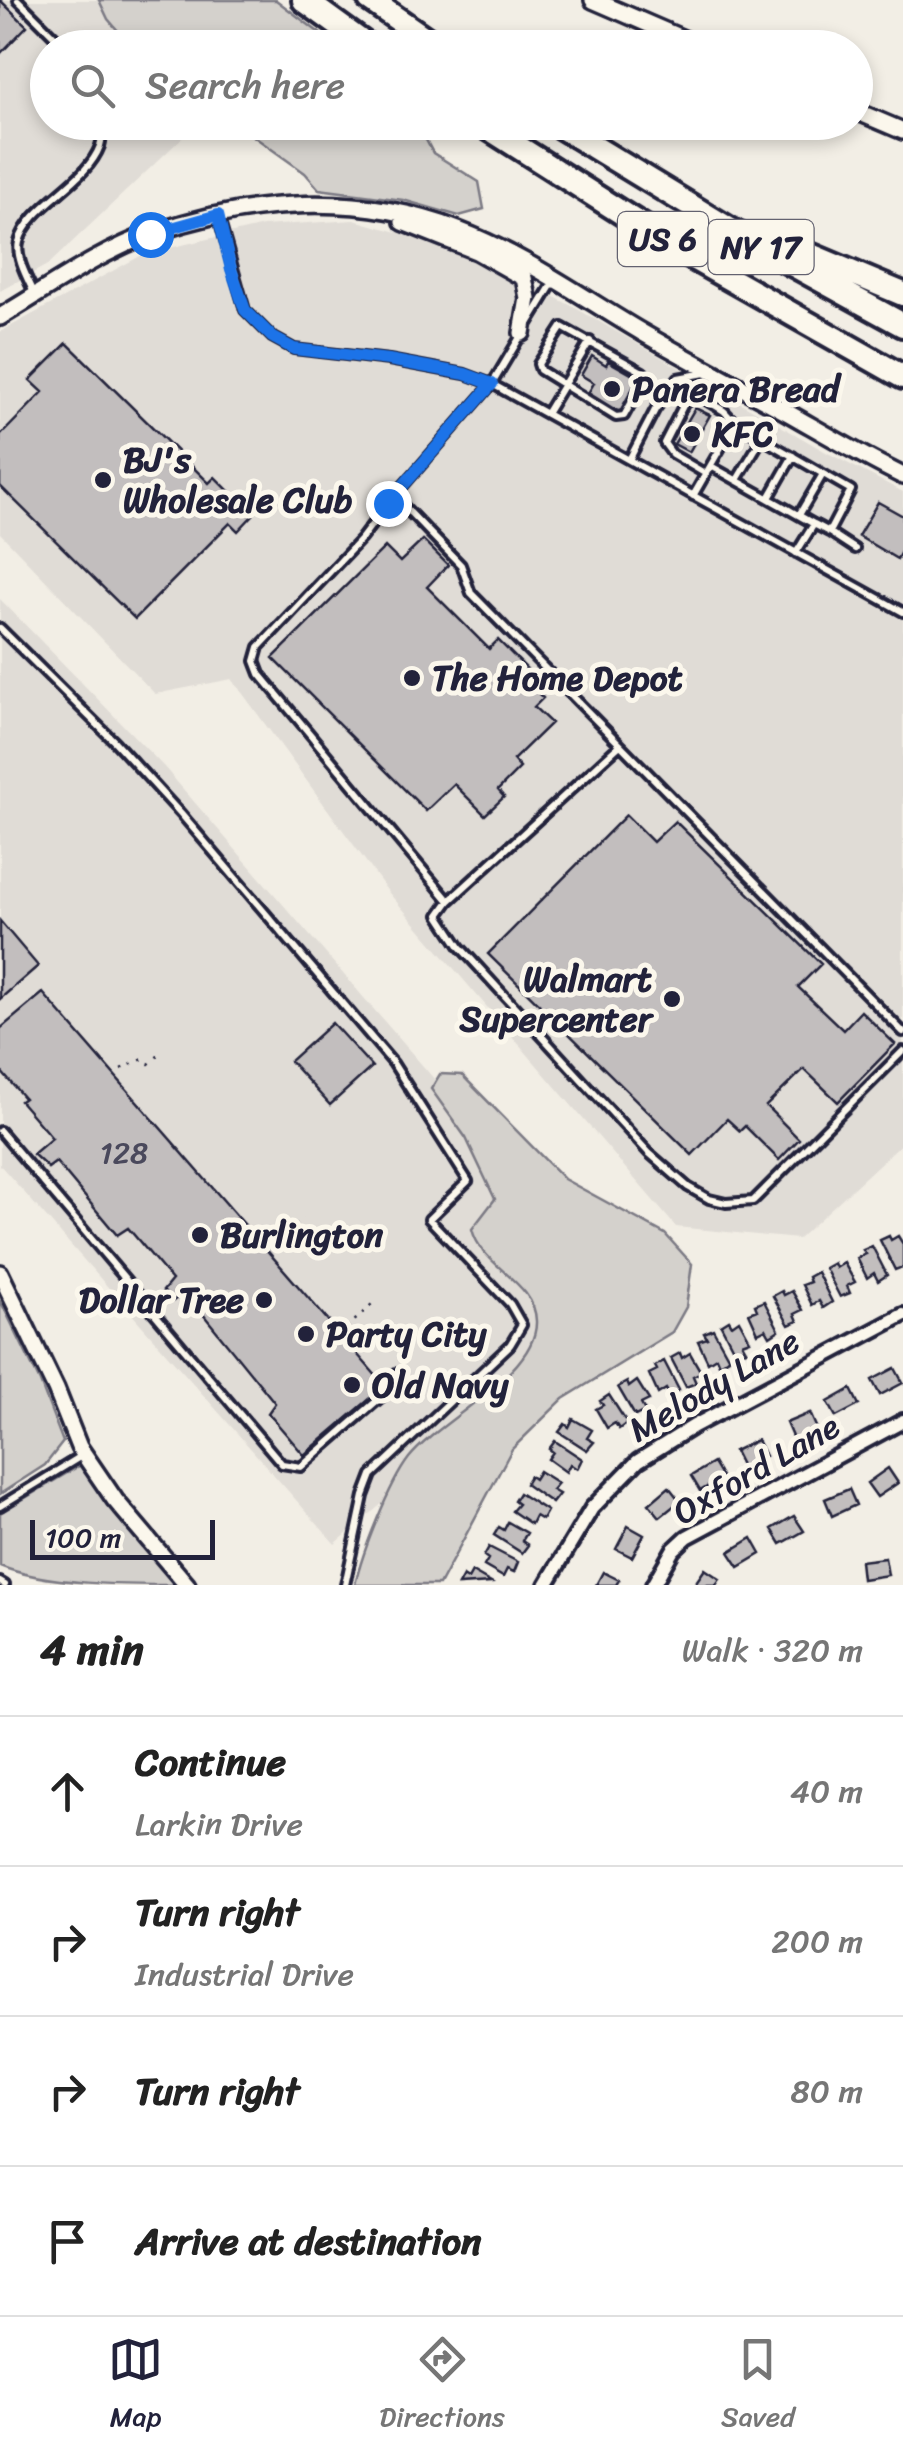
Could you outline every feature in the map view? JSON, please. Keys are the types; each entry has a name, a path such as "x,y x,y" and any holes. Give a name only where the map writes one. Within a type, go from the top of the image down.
{"highway":[{"path":"304,0 345,30"},
{"path":"370,0 413,30"},
{"name":"US 6","path":"507,140 691,257 903,376"},
{"name":"US 6","path":"581,140 621,166 799,251 903,294"},
{"name":"NY 17","path":"621,166 903,326"}],"street":[{"path":"592,0 662,30"},
{"path":"873,118 903,131"},
{"path":"0,316 96,260 150,234 218,215 311,204 350,204 458,230 903,476"},
{"path":"400,214 403,222 476,251 524,278 528,298 522,333"},
{"path":"0,1273 84,1454 115,1500 187,1585"},
{"name":"Melody Lane","path":"546,1585 592,1508 638,1460 903,1315"},
{"name":"Oxford Lane","path":"654,1585 674,1550 687,1538 903,1421"}],"lane":[{"path":"18,0 48,30"},
{"path":"35,296 20,261 18,244 32,220 78,176 100,148 101,140"},
{"path":"218,215 245,310 272,337 294,349 389,360 465,374 492,384 903,612"},
{"path":"448,901 260,674 256,661 259,647 361,538 492,384 554,280"},
{"path":"562,327 590,341 640,370 644,380 620,418 540,370 538,364 562,327"},
{"path":"546,414 590,341"},
{"path":"629,460 655,410 678,378 697,372 718,374"},
{"path":"706,474 672,454 664,443 685,402 700,397 735,423 852,490 829,532"},
{"path":"693,496 735,423"},
{"path":"736,480 762,438"},
{"path":"768,498 793,456"},
{"path":"711,466 856,549"},
{"path":"799,515 824,474"},
{"path":"394,496 460,565 470,593 903,1032"},
{"path":"796,552 814,524"},
{"path":"0,628 116,742 393,1063 468,1181 429,1220 510,1304 522,1325 510,1346 372,1476 364,1496 346,1585"},
{"path":"620,745 438,914 460,947 649,1153 688,1187 710,1200 753,1201 903,1052"},
{"path":"0,1131 282,1464 301,1466 395,1386 396,1373"},
{"path":"0,1506 84,1454"}],"path":[{"path":"121,1068 143,1059 149,1064 159,1055"},
{"path":"270,1245 303,1219"},
{"path":"346,1328 373,1303"}],"shaded area":[{"path":"0,0 115,0 130,30 30,30 30,140 180,140 49,264 0,291"},
{"path":"99,0 276,0 316,30 117,30"},
{"path":"259,140 426,140 433,153 479,182 484,209 459,216 403,200 319,189 305,173"},
{"path":"354,220 462,250 572,306 903,492 903,1142 798,1239 676,1227 389,893 232,679 155,694 0,533 0,332 144,254 263,226"},
{"path":"0,599 164,767 623,1297 335,1544 0,1165"},
{"path":"440,1074 462,1075 564,1179 665,1234 692,1264 686,1307 672,1332 563,1399 512,1449 439,1585 355,1585 377,1519 409,1458 505,1377 532,1340 536,1321 527,1295 477,1242 472,1229 495,1199 466,1138 431,1089"},
{"path":"0,1300 40,1382 63,1442 45,1465 0,1494"},
{"path":"84,1463 179,1585 62,1580 0,1566 0,1513"}],"building":[{"path":"0,0 27,26 0,54"},
{"name":"BJ's Wholesale Club","path":"67,343 209,483 215,477 253,515 238,531 230,523 135,619 0,486 0,436 43,392 30,380"},
{"name":"Panera Bread","path":"592,356 640,379 619,414 587,395 594,383 581,375"},
{"path":"695,408 710,415 689,452 674,444"},
{"path":"878,502 903,516 903,548 897,559 858,536"},
{"name":"The Home Depot","path":"423,540 448,565 427,587 489,649 498,640 533,675 527,682 543,698 534,707 551,723 513,760 520,768 498,790 504,797 485,815 454,784 426,811 273,658 385,547 400,562"},
{"name":"Walmart Supercenter","path":"626,815 653,842 675,821 821,964 798,987 843,1030 861,1011 895,1044 838,1102 804,1069 766,1106 799,1139 779,1160 745,1126 740,1131 727,1119 692,1155 488,954"},
{"path":"0,921 38,966 0,999"},
{"path":"43,993 385,1386 304,1455 268,1413 275,1403 185,1292 173,1301 163,1291 172,1280 128,1228 117,1235 56,1162 48,1168 33,1154 52,1138 0,1070 0,1029"},
{"path":"332,1023 372,1067 330,1105 290,1061"},
{"path":"889,1236 891,1240 898,1236 903,1244 903,1267 895,1270 880,1240"},
{"path":"872,1246 887,1275 878,1281 874,1273 867,1278 857,1258"},
{"path":"834,1263 836,1268 844,1263 855,1282 847,1286 850,1293 840,1297 825,1268"},
{"path":"817,1272 832,1302 823,1308 819,1301 812,1305 802,1285"},
{"path":"782,1291 784,1295 792,1291 803,1310 795,1314 798,1321 789,1325 773,1296"},
{"path":"764,1301 779,1330 770,1336 766,1329 758,1333 749,1313"},
{"path":"729,1320 732,1325 739,1320 750,1340 742,1343 746,1350 736,1354 721,1325"},
{"path":"713,1329 729,1358 719,1364 716,1357 708,1362 698,1341 707,1338 704,1333"},
{"path":"680,1353 682,1358 690,1353 701,1372 693,1376 696,1383 686,1387 671,1358"},
{"path":"664,1361 679,1390 670,1396 666,1389 658,1394 649,1374"},
{"path":"895,1368 903,1383 880,1395 872,1380"},
{"path":"637,1381 649,1400 641,1404 645,1411 635,1416 618,1387 627,1382 629,1387"},
{"path":"851,1389 859,1405 836,1417 828,1402"},
{"path":"609,1395 627,1423 619,1429 615,1423 607,1428 596,1409"},
{"path":"810,1413 817,1429 793,1439 786,1423"},
{"path":"573,1419 592,1430 587,1438 594,1442 587,1450 559,1432 565,1424 569,1427"},
{"path":"757,1440 765,1456 742,1467 734,1451"},
{"path":"555,1441 582,1459 577,1469 570,1464 566,1472 548,1459"},
{"path":"713,1463 722,1478 700,1491 691,1476"},
{"path":"888,1468 898,1483 877,1497 867,1483"},
{"path":"539,1471 558,1483 552,1490 559,1494 552,1503 525,1484"},
{"path":"669,1487 680,1501 660,1517 649,1504"},
{"path":"849,1489 856,1505 832,1516 825,1499"},
{"path":"519,1493 547,1511 542,1520 535,1516 531,1524 512,1511 518,1504 514,1501"},
{"path":"794,1516 804,1531 781,1544 772,1529"},
{"path":"508,1522 527,1533 522,1541 528,1545 522,1553 494,1535 499,1527 504,1530"},
{"path":"628,1526 644,1535 632,1557 616,1549"},
{"path":"752,1538 761,1554 739,1567 729,1552"},
{"path":"489,1547 518,1562 514,1572 507,1569 503,1577 484,1566"},
{"path":"885,1558 888,1575 862,1579 860,1561"},
{"path":"705,1569 720,1579 716,1585 694,1585"},
{"path":"472,1572 491,1583 458,1585 463,1576 468,1579"},
{"path":"603,1572 619,1580 616,1585 596,1585"}],"place":[{"name":"Panera Bread","path":"612,389"},
{"name":"KFC","path":"692,434"},
{"name":"BJ's Wholesale Club","path":"103,480"},
{"name":"The Home Depot","path":"412,678"},
{"name":"Walmart Supercenter","path":"672,999"},
{"name":"Burlington","path":"200,1235"},
{"name":"Dollar Tree","path":"264,1300"},
{"name":"Party City","path":"306,1334"},
{"name":"Old Navy","path":"352,1385"}],"route":[{"path":"150,234 218,215 245,310 272,337 294,349 389,360 465,374 492,384 388,503"}]}
